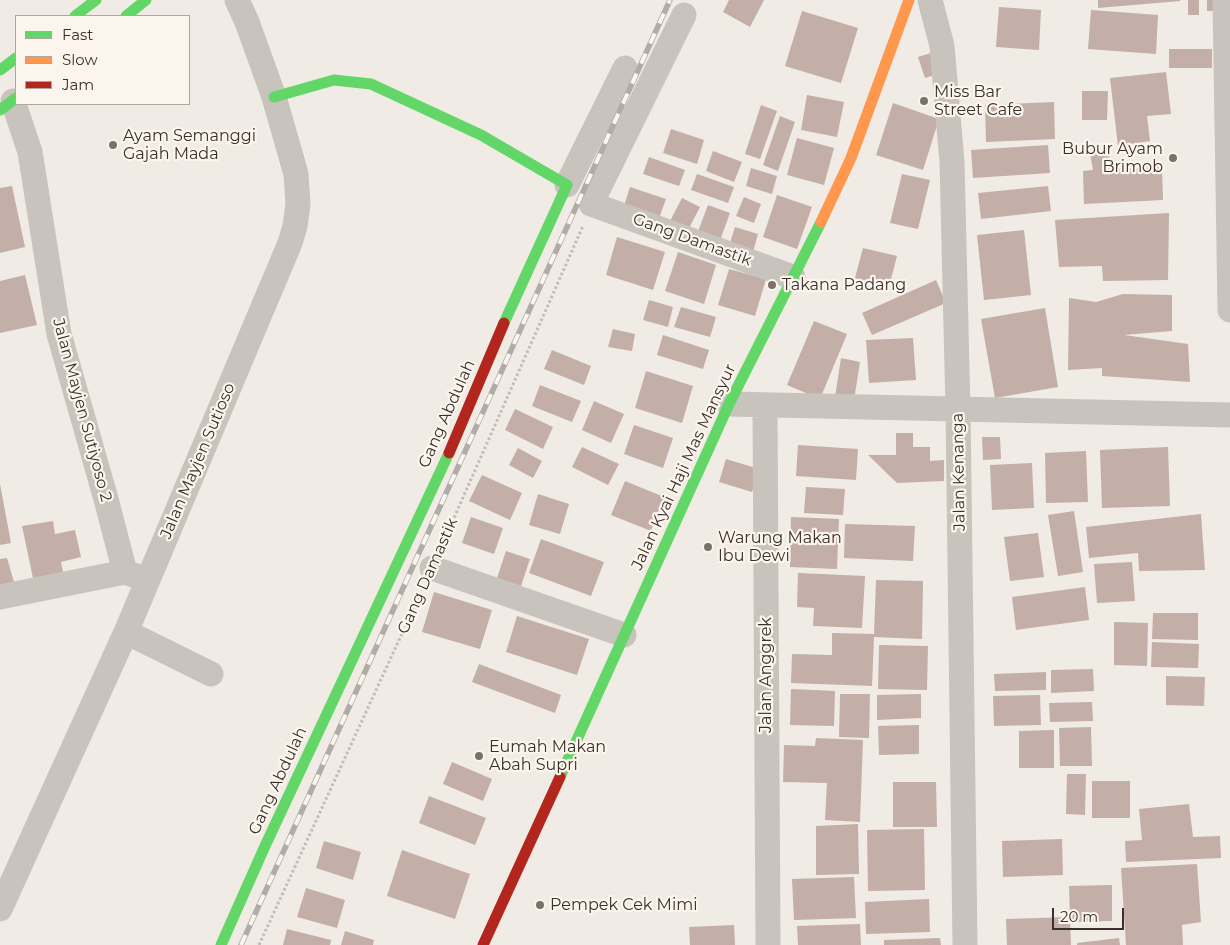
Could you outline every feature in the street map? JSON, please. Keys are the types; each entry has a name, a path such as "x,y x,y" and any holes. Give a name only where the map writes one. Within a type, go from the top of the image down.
{"street":[{"path":"76,15 96,0"},
{"path":"127,15 146,0"},
{"name":"Jalan Mayjen Sutioso","path":"0,909 126,632 290,243 295,226 298,204 296,174 274,97 247,22 237,0"},
{"name":"Jalan Kyai Haji Mas Mansyur","path":"483,945 729,404 826,213 851,158 909,0"},
{"name":"Jalan Kenanga","path":"930,0 942,46 951,142 958,409 965,945"},
{"path":"1225,0 1230,310"},
{"path":"592,204 684,15"},
{"path":"0,70 15,59"},
{"path":"274,97 334,80 371,84 481,135 567,185 625,68"},
{"name":"Jalan Mayjen Sutiyoso 2","path":"10,103 30,152 59,334 125,572"},
{"name":"Gang Abdulah","path":"221,945 265,846 454,441 567,185"},
{"name":"Gang Damastik","path":"592,204 793,277"},
{"path":"729,404 1230,415"},
{"name":"Jalan Anggrek","path":"765,405 768,945"},
{"path":"432,568 624,635"},
{"path":"0,597 125,572 148,580"},
{"path":"126,632 212,674"}],"path":[{"name":"Gang Damastik","path":"259,945 432,568 592,204"}],"building":[{"path":"729,0 764,0 750,27 723,12"},
{"path":"1098,0 1180,0 1180,1 1098,8"},
{"path":"1188,0 1199,0 1199,15 1188,15"},
{"path":"1207,0 1217,0 1217,11 1207,11"},
{"path":"999,7 1041,10 1039,50 996,47"},
{"path":"1091,10 1158,15 1156,54 1088,49"},
{"path":"802,11 858,28 841,83 785,66"},
{"path":"1169,49 1212,49 1212,68 1169,68"},
{"path":"934,52 941,73 925,78 918,57"},
{"path":"1166,72 1171,114 1147,116 1150,141 1118,146 1110,78"},
{"path":"1082,91 1108,91 1107,120 1082,120"},
{"path":"807,95 844,102 837,137 801,130"},
{"path":"1054,102 1055,139 986,142 985,105"},
{"path":"893,103 939,119 923,170 876,155"},
{"path":"761,105 777,111 760,159 745,154"},
{"path":"780,116 795,122 778,171 763,165"},
{"path":"671,129 704,140 697,164 663,153"},
{"path":"797,138 834,148 824,185 787,175"},
{"path":"1048,145 1050,173 973,178 971,150"},
{"path":"713,151 742,162 734,182 706,171"},
{"path":"1109,152 1111,169 1162,167 1163,200 1084,204 1083,171 1093,170 1090,154"},
{"path":"649,157 685,170 679,186 643,174"},
{"path":"751,168 777,176 772,194 746,186"},
{"path":"697,174 734,187 728,203 691,190"},
{"path":"902,174 930,180 918,229 890,223"},
{"path":"12,186 25,247 0,253 0,188"},
{"path":"1048,186 1051,211 981,219 978,193"},
{"path":"630,187 666,199 659,218 624,206"},
{"path":"777,195 812,207 797,249 763,237"},
{"path":"744,197 761,204 754,223 736,216"},
{"path":"682,198 700,207 687,232 669,223"},
{"path":"708,205 730,213 719,243 697,234"},
{"path":"1169,213 1168,280 1103,281 1102,266 1059,267 1055,220"},
{"path":"735,227 758,234 753,252 729,246"},
{"path":"1024,230 1031,295 984,300 977,235"},
{"path":"617,237 665,252 653,290 606,275"},
{"path":"863,248 897,256 889,287 855,278"},
{"path":"678,252 716,265 704,304 665,291"},
{"path":"729,269 766,279 755,316 718,305"},
{"path":"25,275 37,325 0,333 0,281"},
{"path":"936,280 946,303 872,335 862,313"},
{"path":"1123,294 1172,295 1172,331 1124,335 1188,344 1190,382 1102,376 1102,368 1068,370 1069,298 1096,302"},
{"path":"649,300 673,307 668,327 643,320"},
{"path":"681,307 716,317 710,337 674,327"},
{"path":"1045,308 1058,387 995,398 981,319"},
{"path":"814,321 847,334 820,399 787,385"},
{"path":"613,329 635,334 632,351 608,347"},
{"path":"663,335 709,350 703,369 657,355"},
{"path":"913,338 916,380 869,383 866,340"},
{"path":"552,350 591,366 584,385 544,369"},
{"path":"841,358 860,362 854,400 835,397"},
{"path":"646,371 693,386 682,423 635,408"},
{"path":"540,385 581,401 572,422 532,406"},
{"path":"594,401 624,414 611,443 582,430"},
{"path":"515,409 553,427 543,449 505,430"},
{"path":"634,425 673,438 663,468 624,454"},
{"path":"896,433 913,433 913,447 930,447 930,461 944,460 944,481 897,483 868,455 896,455"},
{"path":"982,437 1000,437 1001,459 983,460"},
{"path":"798,445 858,449 856,480 796,476"},
{"path":"582,447 619,464 608,485 572,467"},
{"path":"1168,447 1170,506 1102,508 1100,450"},
{"path":"518,448 542,461 533,478 509,465"},
{"path":"1086,451 1088,502 1046,503 1045,453"},
{"path":"726,459 759,469 752,492 719,482"},
{"path":"1032,463 1034,508 992,510 990,465"},
{"path":"482,475 522,493 510,520 469,501"},
{"path":"625,481 664,497 651,531 611,515"},
{"path":"0,484 11,543 0,545"},
{"path":"806,487 845,489 843,515 804,513"},
{"path":"538,494 569,504 560,534 529,525"},
{"path":"1074,511 1083,572 1058,576 1048,515"},
{"path":"1201,514 1205,570 1139,571 1138,553 1089,558 1086,527"},
{"path":"471,517 503,528 494,554 462,543"},
{"path":"791,517 839,519 837,569 790,567"},
{"path":"53,521 55,534 75,530 81,557 61,562 64,577 34,583 22,526"},
{"path":"845,524 915,526 913,561 844,558"},
{"path":"1038,533 1044,577 1010,581 1004,537"},
{"path":"541,539 604,562 591,596 529,573"},
{"path":"506,551 530,559 521,586 497,578"},
{"path":"7,558 14,582 0,585 0,559"},
{"path":"1132,562 1135,601 1097,603 1094,564"},
{"path":"798,573 865,576 862,628 813,626 814,608 797,607"},
{"path":"876,580 923,581 922,639 874,637 872,686 791,683 792,654 832,655 832,633 874,634"},
{"path":"1085,587 1089,620 1016,630 1012,597"},
{"path":"434,592 492,610 480,649 422,632"},
{"path":"1153,613 1198,613 1198,640 1152,639"},
{"path":"517,616 589,639 577,675 506,652"},
{"path":"1114,622 1148,623 1147,666 1114,665"},
{"path":"1152,642 1199,644 1198,668 1151,667"},
{"path":"879,645 928,646 927,690 878,689"},
{"path":"479,664 561,695 555,713 472,682"},
{"path":"1093,669 1094,691 1051,693 1051,670"},
{"path":"1046,672 1046,690 995,691 994,674"},
{"path":"1166,676 1205,677 1204,706 1166,705"},
{"path":"791,689 835,691 834,726 790,725"},
{"path":"840,694 870,694 869,738 839,737"},
{"path":"921,694 921,718 877,720 877,695"},
{"path":"1040,695 1041,725 994,726 993,696"},
{"path":"1092,702 1093,721 1050,722 1049,703"},
{"path":"919,725 919,754 879,755 878,726"},
{"path":"1091,727 1092,766 1060,766 1059,728"},
{"path":"1054,730 1054,768 1019,768 1019,731"},
{"path":"816,738 863,740 860,822 825,820 827,783 783,782 784,745 815,746"},
{"path":"452,762 492,779 483,801 443,784"},
{"path":"1067,774 1086,774 1085,815 1066,814"},
{"path":"1092,781 1130,781 1130,818 1092,818"},
{"path":"893,782 936,782 937,827 893,827"},
{"path":"429,796 486,818 475,845 419,823"},
{"path":"1189,804 1193,837 1220,836 1221,858 1126,862 1125,841 1142,840 1139,809"},
{"path":"858,824 859,874 816,875 816,826"},
{"path":"924,829 925,890 868,891 867,830"},
{"path":"1062,839 1063,875 1003,877 1002,841"},
{"path":"324,841 361,852 353,880 316,868"},
{"path":"402,850 470,874 455,919 387,896"},
{"path":"1197,864 1201,922 1182,925 1183,945 1126,945 1121,868"},
{"path":"854,877 856,918 794,920 792,879"},
{"path":"1112,885 1112,921 1070,922 1071,945 1007,945 1006,919 1070,917 1069,886"},
{"path":"306,888 345,900 337,928 297,917"},
{"path":"929,899 930,932 866,934 865,902"},
{"path":"860,924 861,945 798,945 797,926"},
{"path":"734,925 735,945 690,945 689,927"},
{"path":"287,929 331,940 330,945 283,945"},
{"path":"345,931 374,940 373,945 341,945"},
{"path":"940,938 941,945 884,945 884,940"},
{"path":"1119,938 1120,945 1077,945 1077,943"}],"railway":[{"path":"241,945 670,0"}],"traffic: fast":[{"path":"76,15 96,0"},
{"path":"127,15 146,0"},
{"path":"0,70 15,59"},
{"path":"274,97 334,80 371,84 481,135 567,185 504,323"},
{"path":"0,110 15,99"},
{"path":"560,777 729,404 821,222"},
{"path":"221,945 265,846 449,453"}],"traffic: slow":[{"path":"821,222 851,158 909,0"}],"traffic: jam":[{"path":"449,453 504,323"},
{"path":"483,945 560,777"}],"place":[{"name":"Miss Bar Street Cafe","path":"924,101"},
{"name":"Ayam Semanggi Gajah Mada","path":"113,145"},
{"name":"Bubur Ayam Brimob","path":"1173,158"},
{"name":"Takana Padang","path":"772,285"},
{"name":"Warung Makan Ibu Dewi","path":"708,547"},
{"name":"Eumah Makan Abah Supri","path":"479,756"},
{"name":"Pempek Cek Mimi","path":"540,905"}]}
